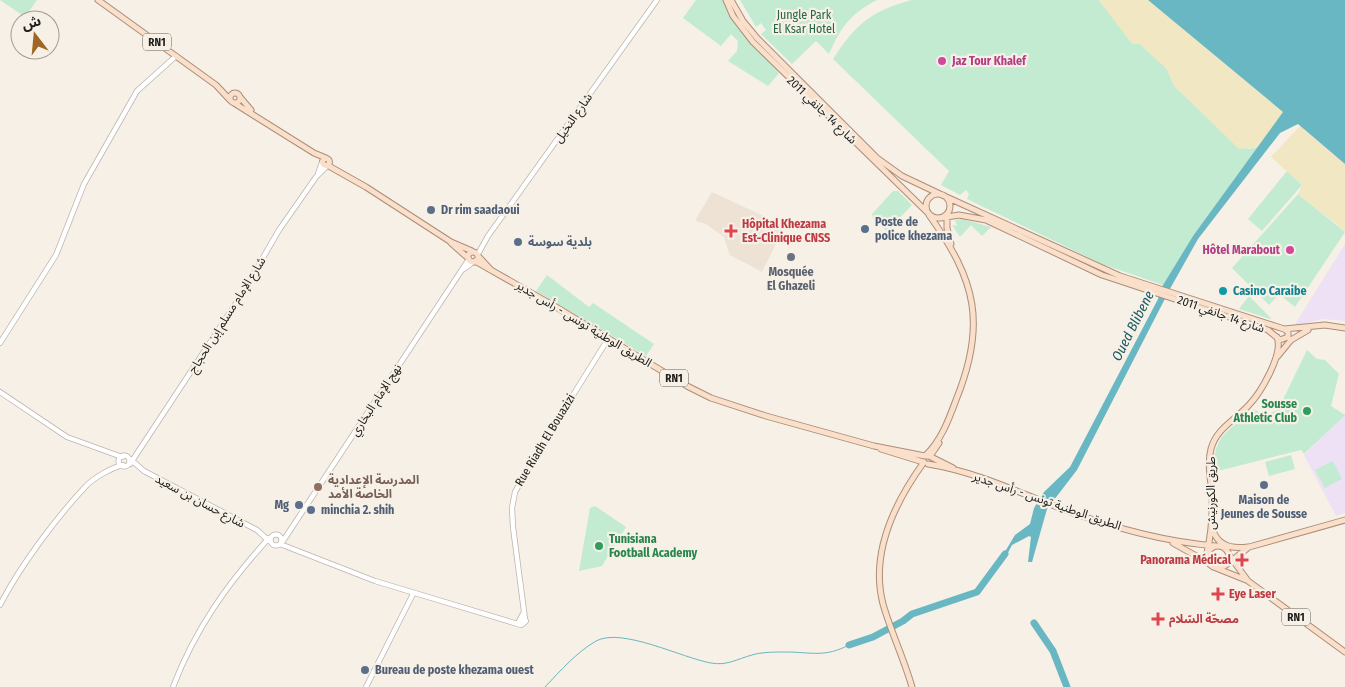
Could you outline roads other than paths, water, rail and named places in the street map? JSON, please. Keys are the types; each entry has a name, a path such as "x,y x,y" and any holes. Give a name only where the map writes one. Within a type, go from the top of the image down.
{"main road":[{"name":"الطريق الوطنية تونس - رأس جدير","path":"98,0 216,85 232,101 450,242 471,260 687,386 711,398 766,416 946,465 959,471"},
{"name":"شارع 14 جانفي 2011","path":"726,0 734,16 753,42 929,214 953,249"},
{"name":"شارع 14 جانفي 2011","path":"731,0 743,21 757,38 876,157 894,171 941,195 975,208 1102,269 1160,291"},
{"name":"الطريق الوطنية تونس - رأس جدير","path":"216,85 234,93"},
{"path":"234,93 232,101 239,101 240,97"},
{"name":"RN1","path":"234,93 240,97"},
{"name":"الطريق الوطنية تونس - رأس جدير","path":"240,97 253,113"},
{"path":"927,460 936,450 964,380 972,348 974,328 972,301 948,233 945,216 950,204 941,195 932,195 926,201 929,214 945,216 966,215 986,220 1102,275 1170,294"},
{"name":"الطريق الوطنية تونس - رأس جدير","path":"450,242 475,253 491,270"},
{"path":"471,260 475,253"},
{"path":"471,260 475,253"},
{"name":"شارع 14 جانفي 2011","path":"1170,294 1268,330 1282,340 1287,338 1288,332 1284,329"},
{"name":"شارع 14 جانفي 2011","path":"1170,294 1284,329 1334,326 1345,328"},
{"path":"1275,359 1291,340 1315,327"},
{"name":"طريق الكورنيش","path":"1207,553 1212,524 1211,449 1225,426 1255,398 1275,359 1279,344 1277,337"},
{"path":"912,687 889,622 879,585 883,543 897,508 941,435"},
{"path":"936,450 939,459 946,465"},
{"name":"الطريق الوطنية تونس - رأس جدير","path":"927,460 1000,484 1089,518 1164,539 1183,547 1209,564"},
{"path":"1212,524 1215,535 1222,544 1234,548 1249,547 1345,520"},
{"name":"الطريق الوطنية تونس - رأس جدير","path":"1164,539 1216,546"},
{"path":"1209,564 1207,553 1216,546"},
{"name":"RN1","path":"1216,546 1224,548 1248,581"},
{"path":"1216,568 1226,565 1230,558 1249,547"},
{"name":"RN1","path":"1209,564 1248,581 1345,652"}],"street":[{"name":"شارع النخيل","path":"475,253 657,0"},
{"path":"0,342 56,255 84,184 137,91 175,55"},
{"name":"شارع اﻹمام مسلم إبن الحجاج","path":"117,462 118,459 127,462 138,454 242,294 279,230 327,162"},
{"name":"نهج الإمام البخاري","path":"290,528 310,503 377,397 471,260"},
{"name":"Rue Riadh El Bouazizi","path":"522,618 524,611 513,527 512,508 515,492 608,339"},
{"name":"شارع حسان بن سعيد","path":"0,392 67,437 127,462 276,540"},
{"name":"شارع حسان بن سعيد","path":"106,453 117,462"},
{"path":"111,470 117,462"},
{"path":"0,605 30,558 83,490 91,481 127,462"},
{"name":"شارع حسان بن سعيد","path":"127,462 144,471"},
{"path":"276,540 290,528"},
{"path":"173,687 180,667 207,618 234,576 265,544 276,540 290,528"},
{"path":"276,540 337,568 413,594 521,624 519,622 522,618 506,619"},
{"path":"366,687 413,594"}],"water":[{"path":"1148,0 1345,0 1345,164 1298,124 1280,133 1198,239 1171,287 1077,470 1047,509 1032,562 1028,562 1031,537 1029,536 1012,545 1003,562 1000,560 1015,535 1030,524 1034,508 1044,492 1070,467 1158,299 1163,285 1193,236 1283,112"}],"waterway":[{"path":"849,645 873,637 912,614 977,592 1005,554"},
{"name":"Oued Blibene","path":"1034,623 1053,651 1067,687"},
{"path":"545,687 582,651 596,641 607,638 636,640 717,664 764,653 832,652 849,645"}],"place":[{"name":"Jaz Tour Khalef","path":"942,61"},
{"name":"Dr rim saadaoui","path":"431,210"},
{"name":"Poste de police khezama","path":"865,229"},
{"name":"Hôpital Khezama Est-Clinique CNSS","path":"731,231"},
{"name":"بلدية سوسة","path":"518,242"},
{"name":"Hôtel Marabout","path":"1290,250"},
{"name":"Mosquée El Ghazeli","path":"791,257"},
{"name":"Casino Caraibe","path":"1223,291"},
{"name":"Sousse Athletic Club","path":"1307,411"},
{"name":"Maison de Jeunes de Sousse","path":"1264,485"},
{"name":"المدرسة الإعدادية الخاصة الأمد","path":"318,487"},
{"name":"Mg","path":"299,505"},
{"name":"minchia 2. shih","path":"311,510"},
{"name":"Tunisiana Football Academy","path":"599,546"},
{"name":"Panorama Médical","path":"1242,560"},
{"name":"Eye Laser","path":"1218,594"},
{"name":"مصحّة السّلام","path":"1158,619"},
{"name":"Bureau de poste khezama ouest","path":"365,670"}],"park label":[{"name":"Jungle Park El Ksar Hotel","path":"804,22"}]}
